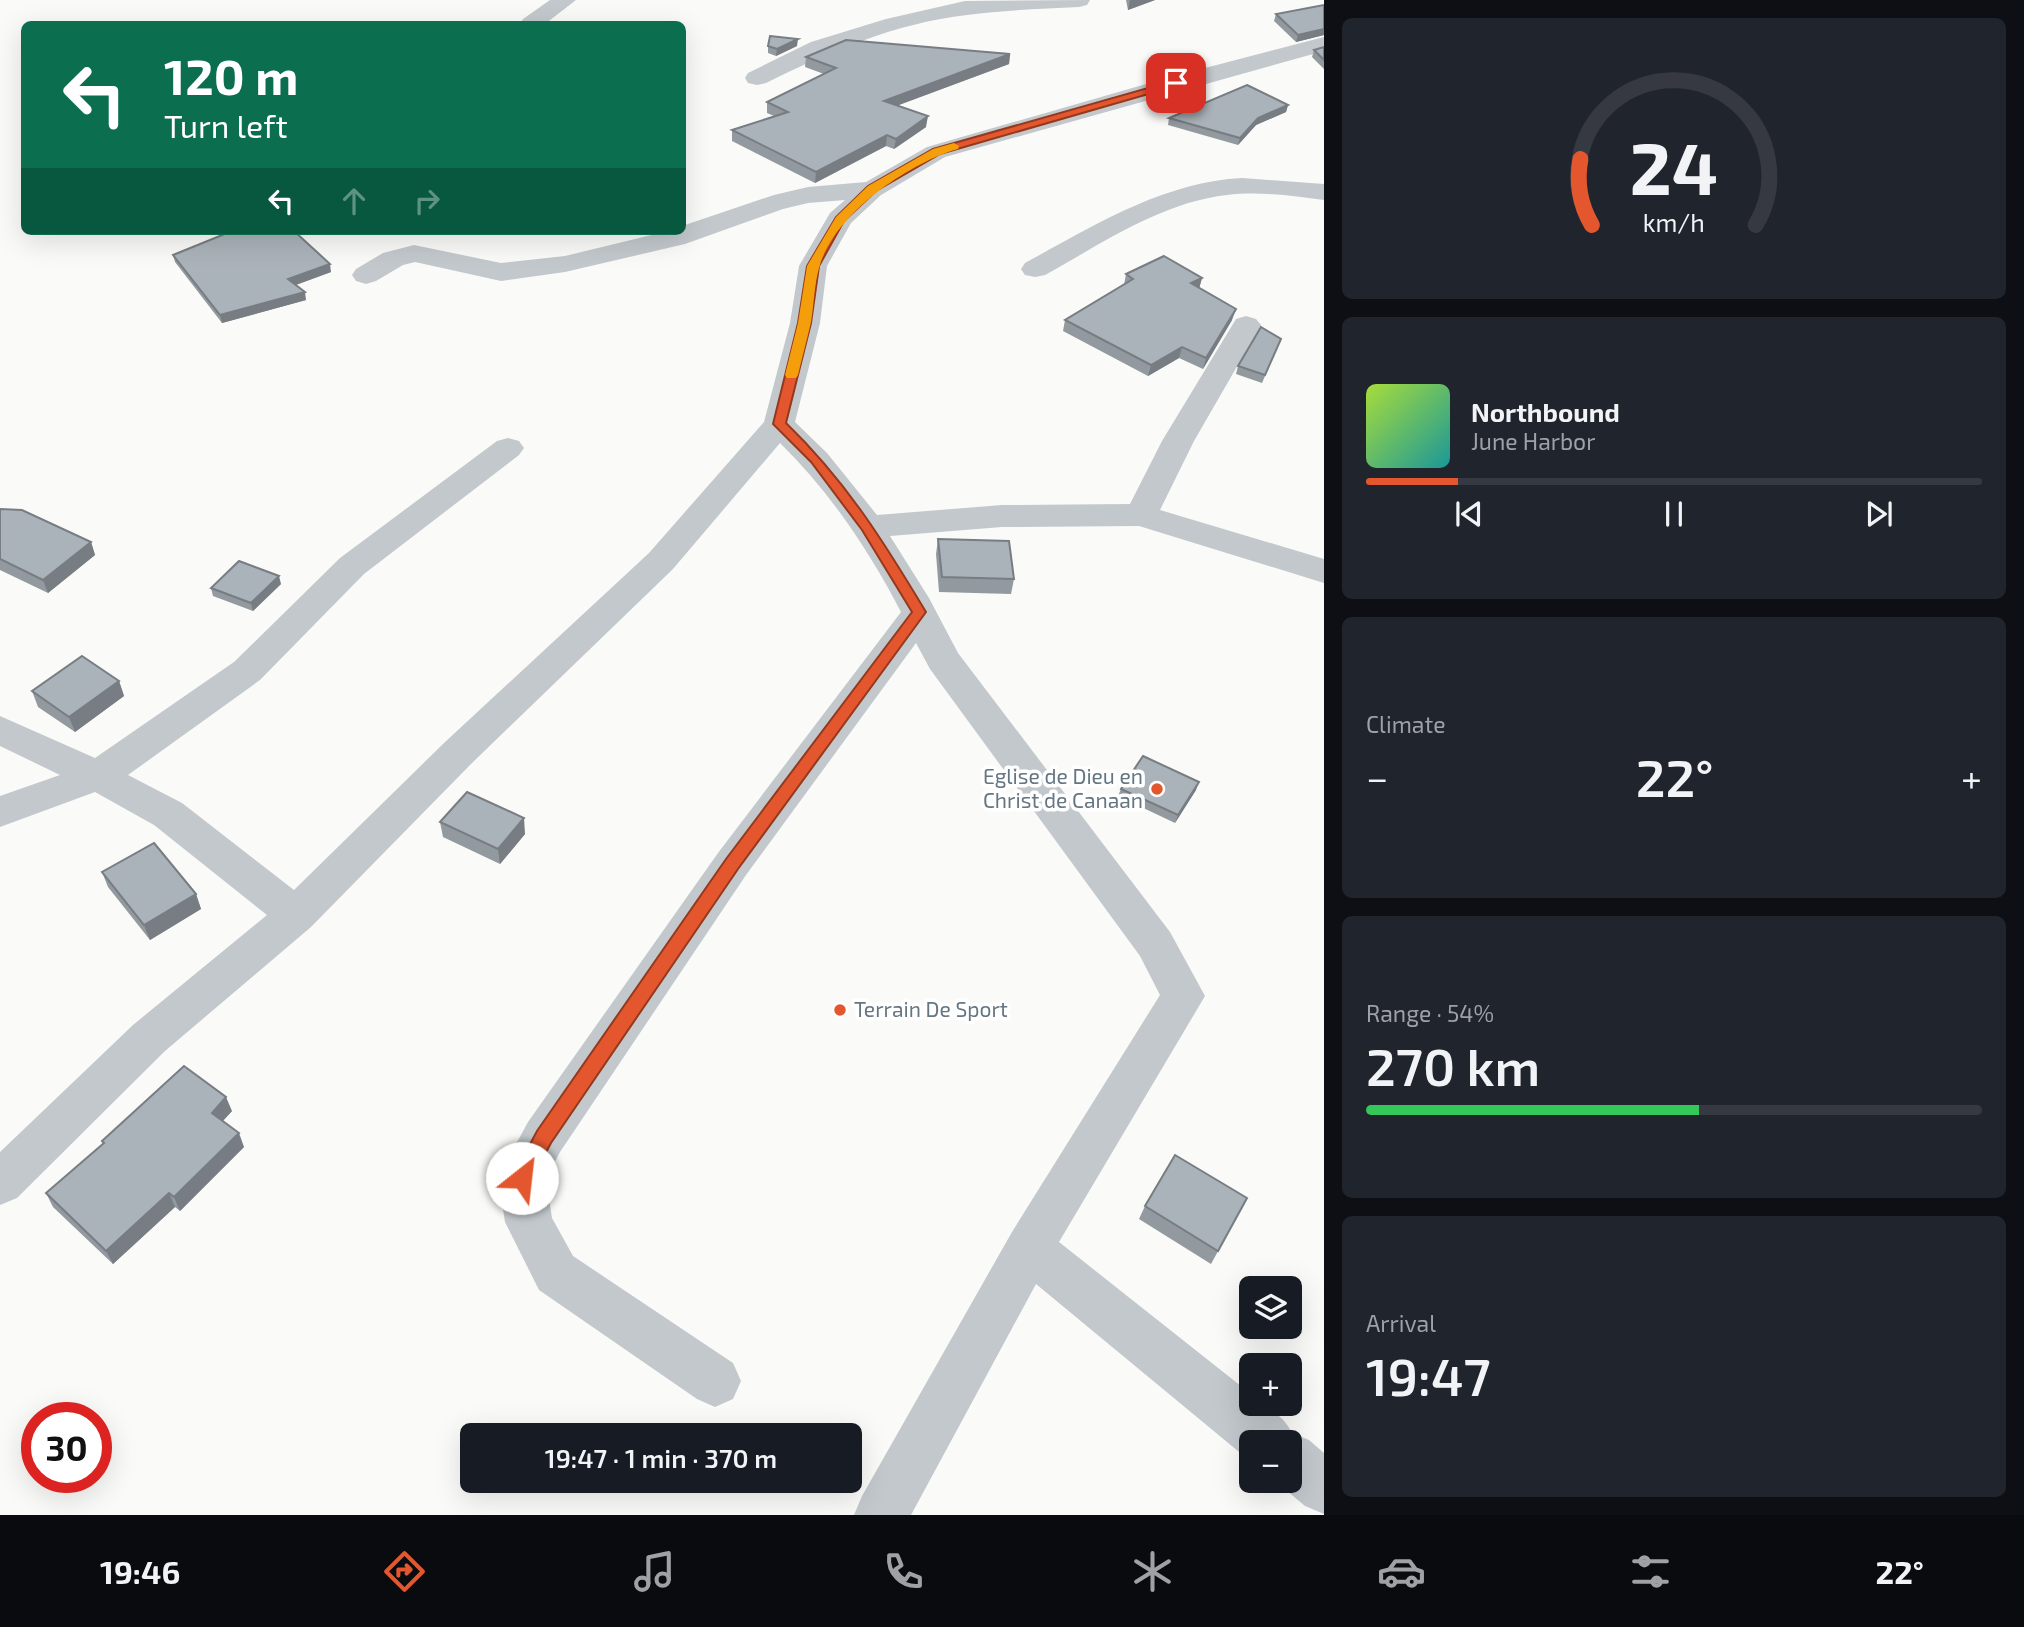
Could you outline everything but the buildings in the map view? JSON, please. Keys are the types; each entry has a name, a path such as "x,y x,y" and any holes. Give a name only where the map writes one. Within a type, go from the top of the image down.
{"street":[{"path":"535,21 565,0"},
{"path":"757,78 819,47 894,24 965,8 1079,0"},
{"path":"0,1183 149,1038 296,915 458,753 661,561 779,424 804,323 813,266 840,219 872,189 936,152 1324,44"},
{"path":"1035,269 1148,209 1217,188 1286,187 1324,192"},
{"path":"686,234 774,203 808,195 872,189"},
{"path":"366,275 393,259 414,253 501,272 565,264 683,235"},
{"path":"1141,515 1178,441 1246,325"},
{"path":"779,424 816,460 868,527 919,612 943,660 1156,944 1183,996 1029,1248 881,1515"},
{"path":"0,812 98,776 247,671 352,566 508,448"},
{"path":"868,527 1002,516 1141,515 1324,571"},
{"path":"715,1381 556,1272 529,1222 522,1178 544,1137 732,864 919,612"},
{"path":"0,730 98,776 169,814 296,915"},
{"path":"1029,1248 1254,1430"},
{"path":"1302,1469 1324,1487"}],"slow traffic":[{"path":"791,375 804,323 813,266 840,219 872,189 936,152 954,146"}],"place":[{"name":"Eglise de Dieu en Christ de Canaan","path":"1157,789"},
{"name":"Terrain De Sport","path":"840,1010"}],"route":[{"path":"522,1178 544,1137 732,864 919,612 868,527 816,460 779,424 804,323 813,266 840,219 872,189 936,152 1176,83"}]}
